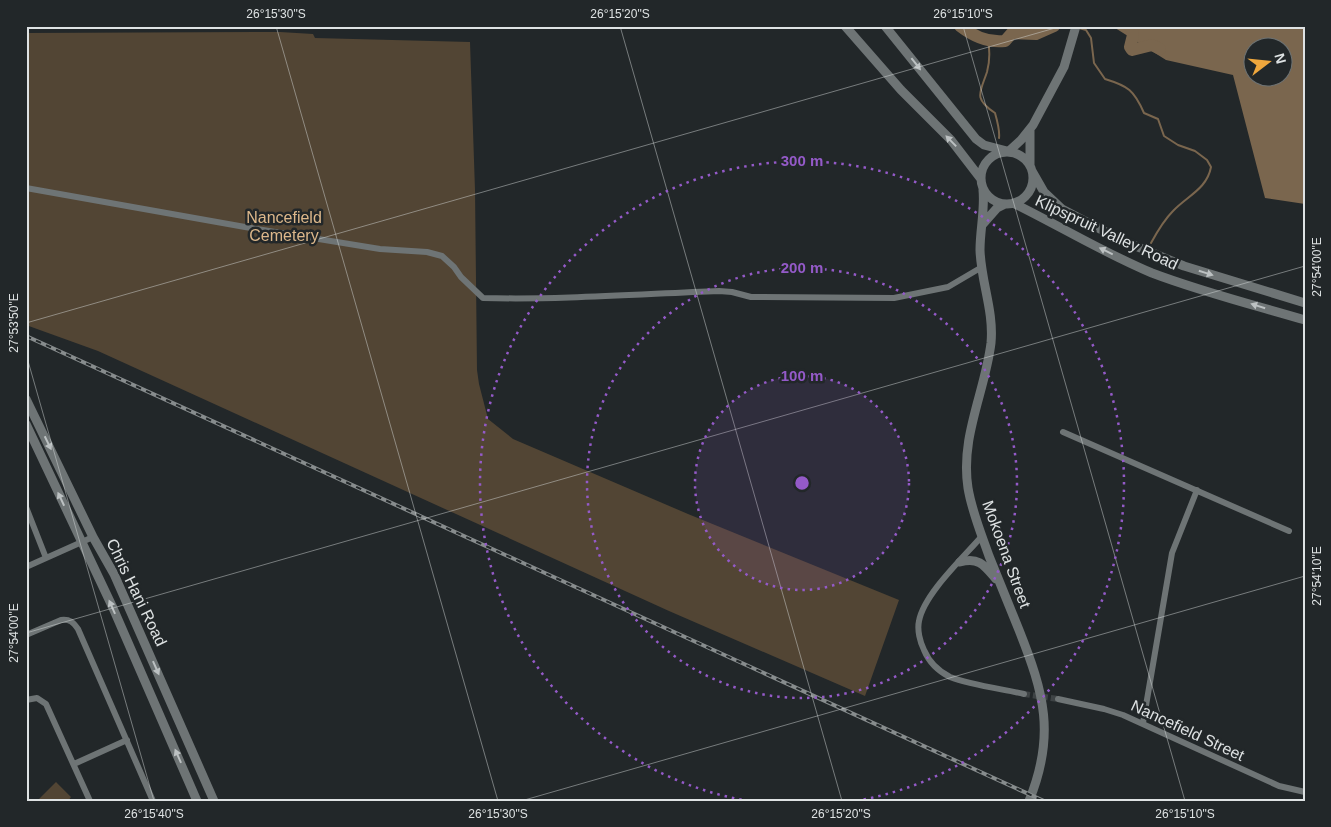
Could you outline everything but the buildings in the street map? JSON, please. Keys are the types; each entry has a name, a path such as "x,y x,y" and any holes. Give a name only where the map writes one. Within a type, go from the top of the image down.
{"main road":[{"path":"845,26 901,90 951,140 981,180"},
{"path":"885,26 976,138 984,144 1023,157 1031,168"},
{"path":"1009,204 992,200 983,190 981,180 984,165 989,158 1000,152 1008,151 1030,130 1064,67 1076,26"},
{"path":"982,225 990,214 1025,197 1029,192 1033,178 1030,130"},
{"name":"Klipspruit Valley Road","path":"1031,168 1044,192 1062,209 1121,240 1184,266 1305,303"},
{"name":"Mokoena Street","path":"983,190 984,202 980,248 990,305 991,343 970,428 967,464 971,503 1039,686 1043,702 1044,742 1037,782 1029,801"},
{"name":"Klipspruit Valley Road","path":"1009,204 1151,272 1305,320"},
{"name":"Chris Hani Road","path":"26,399 93,537 114,574 214,801"},
{"name":"Chris Hani Road","path":"26,424 113,608 197,801"},
{"path":"960,562 974,560 980,562 1002,587"}],"street":[{"path":"26,188 245,228 380,249 427,252 442,256 483,298 593,297 719,291 751,297 894,298 948,286 982,267"},
{"path":"1063,432 1289,531"},
{"path":"1143,723 1172,553 1197,490"},
{"path":"26,507 46,558"},
{"path":"982,536 930,597 918,623 919,635 926,656 933,665 950,676 1024,694"},
{"path":"26,567 93,537"},
{"path":"26,635 61,620 73,622 78,629 153,801"},
{"path":"26,700 37,698 46,704 90,801"},
{"name":"Nancefield Street","path":"1058,699 1104,709 1143,723 1279,786 1305,792"},
{"path":"74,764 127,740"}],"green space":[{"name":"Nancefield Cemetery","path":"280,32 313,34 315,38 470,42 475,190 477,370 488,419 513,439 688,514 899,600 865,696 669,611 98,351 26,325 26,33"},
{"path":"56,782 71,797 68,801 37,801"}],"shaded area":[{"path":"1112,26 1305,26 1305,204 1265,198 1233,75 1166,60"}],"waterway":[{"path":"960,26 970,33 993,41 1005,41 1012,33 1036,34 1054,26"},
{"path":"1131,26 1133,35 1130,47 1132,50 1152,45 1160,49"},
{"path":"1079,28 1086,30 1091,38 1094,63 1105,79 1129,90 1137,99 1144,113 1158,119 1164,136 1178,145 1195,151 1207,160 1211,167 1209,175 1201,187 1178,206 1161,226 1151,243"},
{"path":"1007,38 1022,38 1036,34"},
{"path":"988,40 989,64 980,95 983,103 995,113 999,138"}],"tunnel":[{"path":"1024,694 1058,699"}],"railway":[{"path":"26,336 1044,801"}]}
